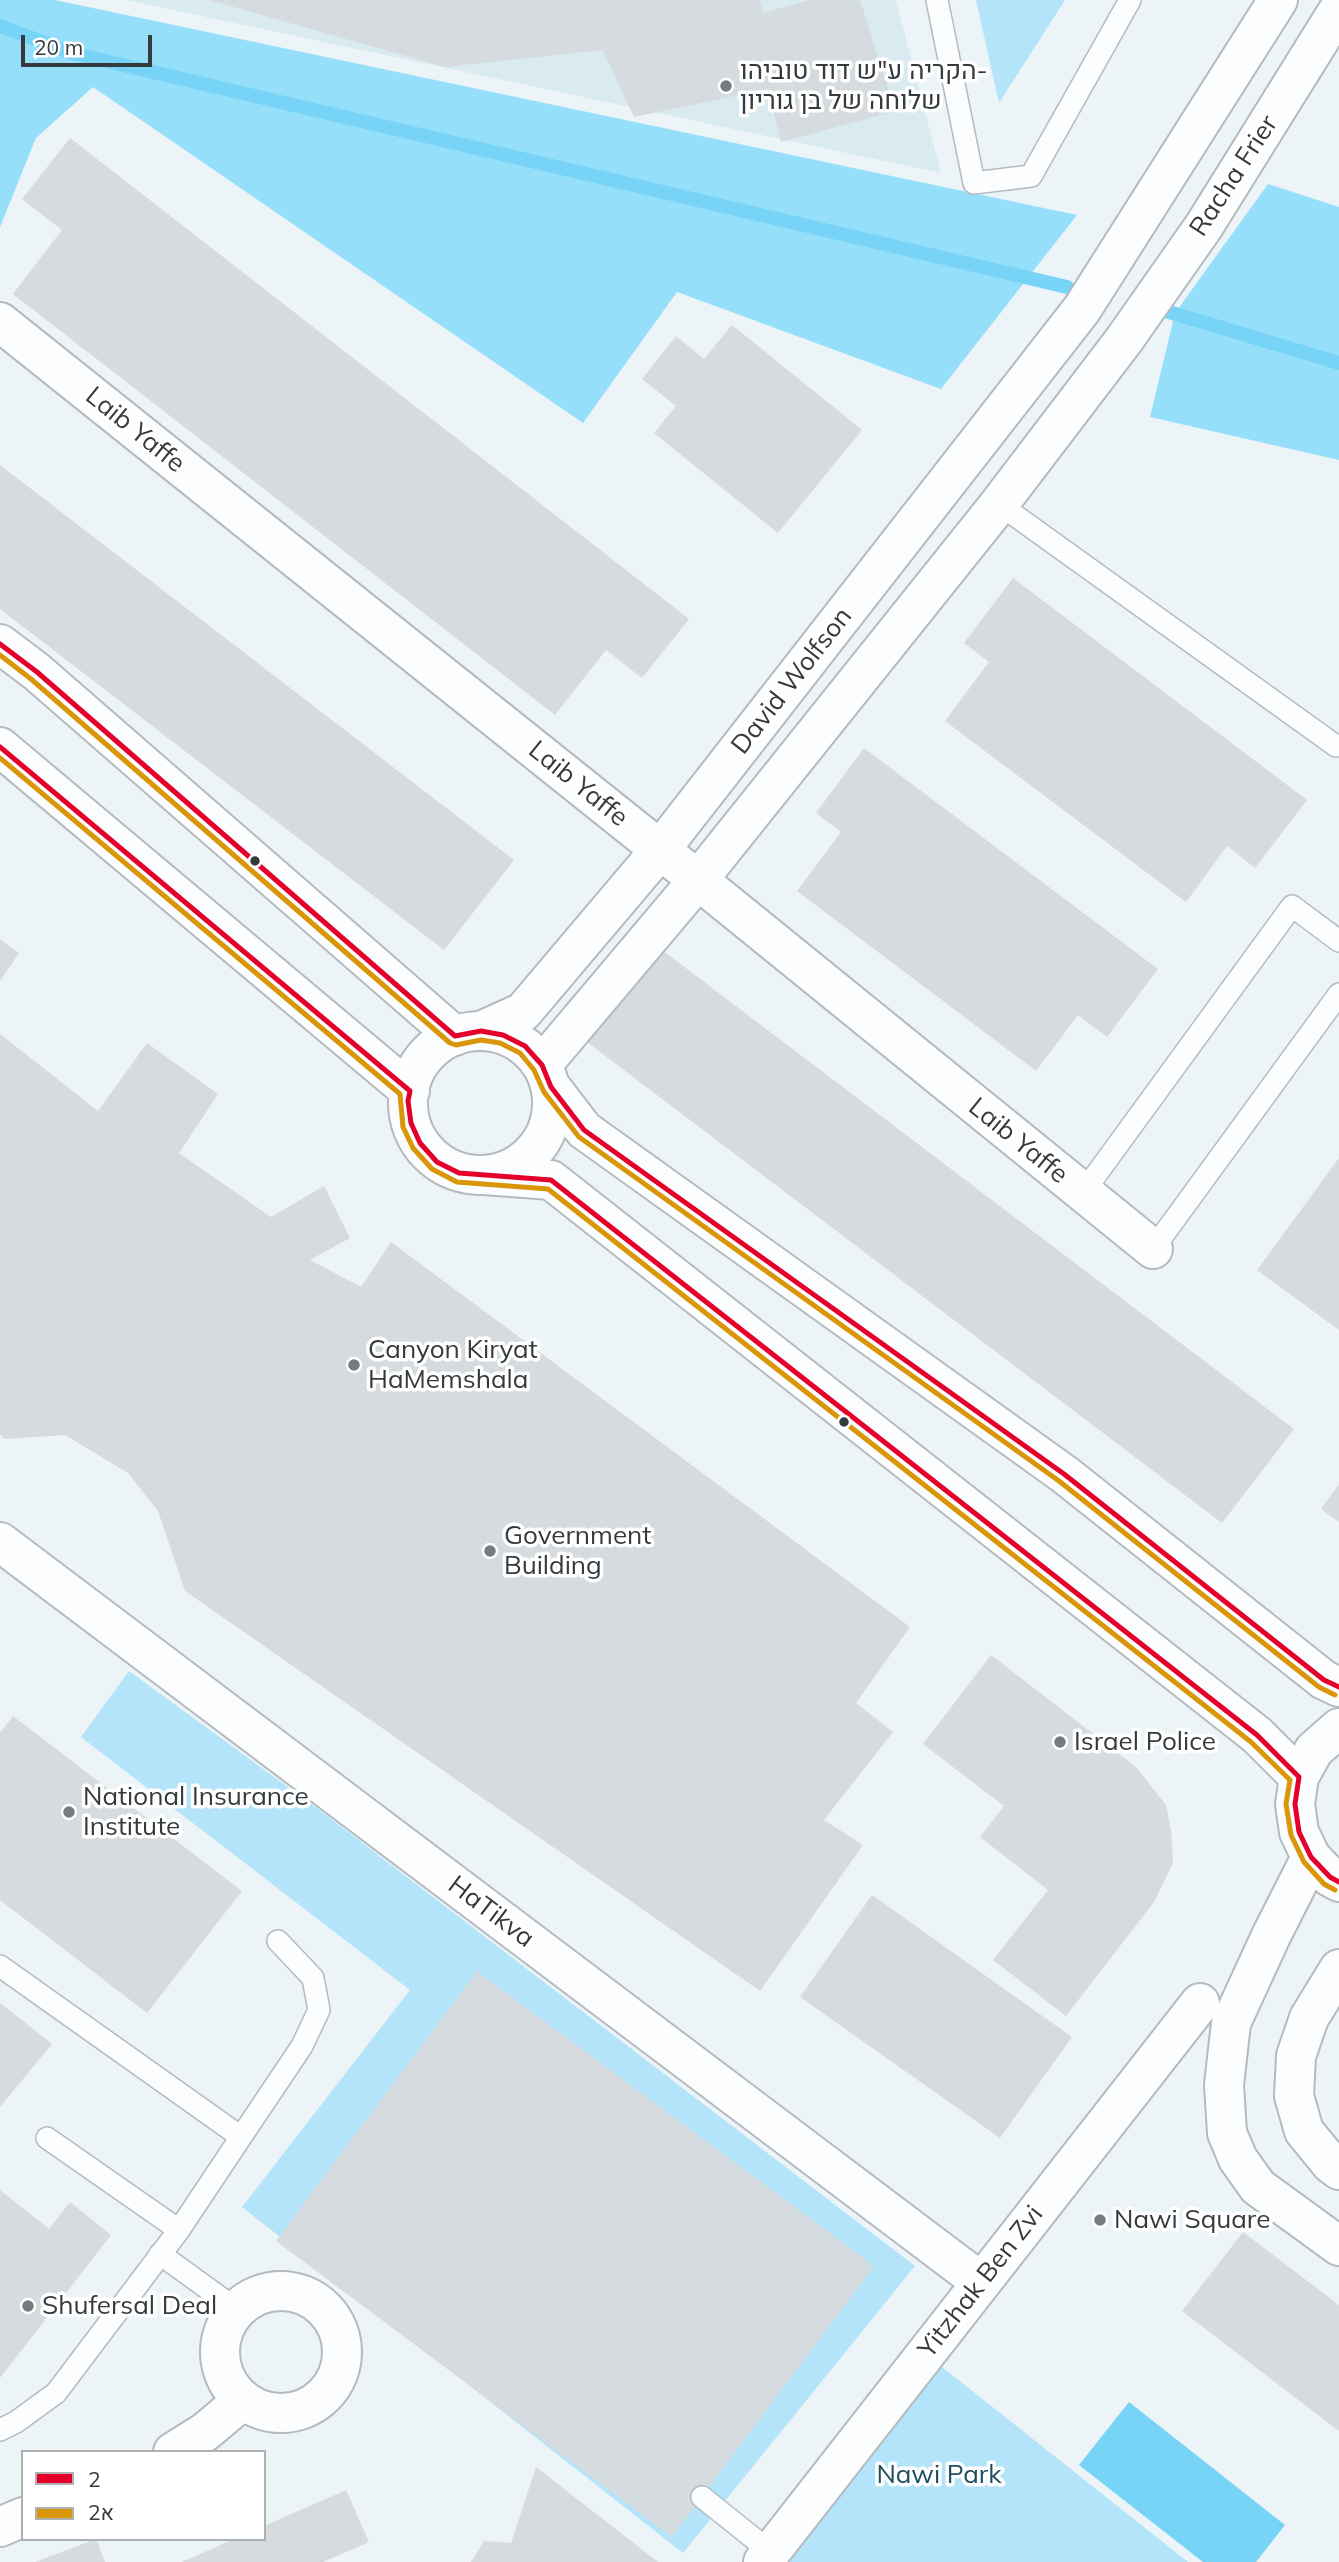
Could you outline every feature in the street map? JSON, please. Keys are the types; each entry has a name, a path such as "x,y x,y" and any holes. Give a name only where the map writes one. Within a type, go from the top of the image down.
{"street":[{"name":"David Wolfson","path":"468,1034 523,1012 660,850 1082,309 1278,0"},
{"name":"Racha Frier","path":"1124,340 1203,226 1339,9"},
{"name":"Laib Yaffe","path":"0,322 698,880 1153,1249"},
{"name":"David Wolfson","path":"546,1076 698,880 999,504 1124,340"},
{"path":"0,643 37,671 468,1034"},
{"path":"0,747 410,1091"},
{"path":"1299,1777 1257,1735 551,1180 459,1172 437,1162 420,1143 411,1123 408,1101 412,1079 423,1060 439,1044 468,1034 503,1035 525,1046 584,1130 1064,1474 1324,1680 1339,1687"},
{"path":"484,1175 509,1170 529,1156 544,1136 552,1112 546,1076"},
{"name":"HaTikva","path":"0,1542 981,2282"},
{"path":"1339,1728 1314,1750 1299,1777 1295,1804 1299,1832 1311,1857 1330,1877 1339,1882"},
{"path":"1311,1857 1231,2023 1224,2097 1227,2133 1238,2159 1258,2187 1339,2246"},
{"path":"1339,1969 1309,2018 1296,2056 1294,2096 1304,2130 1339,2170"},
{"name":"Yitzhak Ben Zvi","path":"771,2558 981,2282 1200,2003"},
{"path":"280,2290 301,2294 320,2304 334,2320 340,2333 343,2354 338,2375 327,2394 304,2410 283,2415 261,2411 242,2401 230,2389 221,2369 219,2348 224,2327 236,2309 259,2295 280,2290"},
{"path":"176,2450 205,2432 242,2401"},
{"path":"0,2527 21,2518"}],"lane":[{"path":"937,0 974,183 1031,176 1130,0"},
{"path":"999,504 1336,746"},
{"path":"1082,1194 1292,906 1339,941"},
{"path":"1153,1249 1332,1017 1339,994"},
{"path":"0,2430 16,2422 56,2393 179,2230 302,2046 319,2010 313,1978 278,1941"},
{"path":"0,1966 241,2137"},
{"path":"47,2138 179,2230"},
{"path":"160,2254 236,2309"},
{"path":"702,2497 771,2558"}],"shaded area":[{"path":"0,0 55,0 1077,215 941,389 677,292 583,423 93,87 36,138 0,227"},
{"name":"הקריה ע\"ש דוד טוביהו- שלוחה של בן גוריון","path":"126,0 896,0 941,173"},
{"path":"1268,184 1339,207 1339,460 1150,417 1175,313"},
{"path":"1129,2402 1285,2525 1256,2562 1203,2562 1079,2465"}],"green space":[{"path":"976,0 1065,0 999,103"},
{"path":"129,1671 318,1809 915,2266 683,2553 242,2207 410,1990 81,1737"},
{"name":"Nawi Park","path":"927,2355 1188,2562 787,2562"}],"building":[{"name":"הקריה ע\"ש דוד טוביהו- שלוחה של בן גוריון","path":"209,0 760,0 763,13 810,0 860,0 895,111 781,142 768,89 634,117 603,50 445,67"},
{"path":"70,138 689,619 642,678 606,650 555,715 13,294 62,230 22,199"},
{"path":"732,325 862,430 778,533 654,433 676,406 642,379 676,336 704,359"},
{"path":"0,465 514,860 444,950 0,609"},
{"path":"1013,578 1307,800 1255,868 1227,846 1186,902 945,721 989,662 964,643"},
{"path":"864,748 1158,969 1107,1037 1078,1015 1036,1071 797,891 841,832 816,813"},
{"path":"0,939 19,953 0,981"},
{"path":"658,947 1294,1429 1222,1523 587,1042"},
{"name":"Government Building","path":"0,1034 98,1111 147,1043 218,1094 179,1153 271,1217 324,1186 350,1238 310,1260 361,1287 391,1242 910,1627 856,1703 893,1732 824,1820 863,1845 760,1991 185,1591 158,1511 128,1473 65,1435 4,1439 0,1434"},
{"path":"1339,1158 1339,1330 1257,1270"},
{"path":"1339,1484 1339,1522 1321,1509"},
{"path":"991,1655 1136,1767 1166,1805 1173,1863 1154,1902 1066,2016 993,1960 1048,1890 980,1837 1004,1806 923,1744"},
{"name":"National Insurance Institute","path":"13,1716 242,1891 147,2013 0,1900 0,1733"},
{"path":"872,1895 1072,2037 1000,2138 800,1997"},
{"path":"477,1971 874,2266 672,2537 276,2241"},
{"path":"0,2003 52,2044 0,2107"},
{"name":"Shufersal Deal","path":"0,2190 49,2229 70,2202 111,2235 0,2378"},
{"path":"1243,2232 1339,2305 1339,2431 1182,2311"},
{"path":"536,2467 658,2562 471,2562 484,2541 511,2543"},
{"path":"346,2490 369,2542 323,2562 182,2562 229,2541 266,2541 266,2525"},
{"path":"97,2541 105,2562 35,2562"}],"waterway":[{"path":"0,26 72,53 1067,287"},
{"path":"1159,309 1339,363"}],"transit line":[{"name":"2","path":"0,644 37,672 455,1036 481,1031 503,1035 525,1046 542,1065 551,1087 584,1130 1064,1474 1324,1680 1339,1687"},
{"name":"2א","path":"0,655 450,1043 456,1045 481,1040 500,1043 520,1053 534,1070 544,1092 579,1137 1059,1481 1319,1687 1335,1695"},
{"name":"2","path":"0,747 410,1091 408,1101 411,1123 420,1143 437,1162 459,1173 551,1180 1257,1735 1299,1777 1295,1804 1299,1832 1311,1857 1330,1877 1339,1882"},
{"name":"2א","path":"0,758 400,1094 403,1127 413,1148 432,1169 457,1182 548,1189 1251,1742 1290,1780 1286,1804 1291,1835 1304,1862 1324,1884 1335,1890"}],"place":[{"name":"הקריה ע\"ש דוד טוביהו- שלוחה של בן גוריון","path":"726,86"},
{"name":"Canyon Kiryat HaMemshala","path":"354,1365"},
{"name":"Government Building","path":"490,1551"},
{"name":"Israel Police","path":"1060,1742"},
{"name":"National Insurance Institute","path":"69,1812"},
{"name":"Nawi Square","path":"1100,2220"},
{"name":"Shufersal Deal","path":"28,2306"}]}
